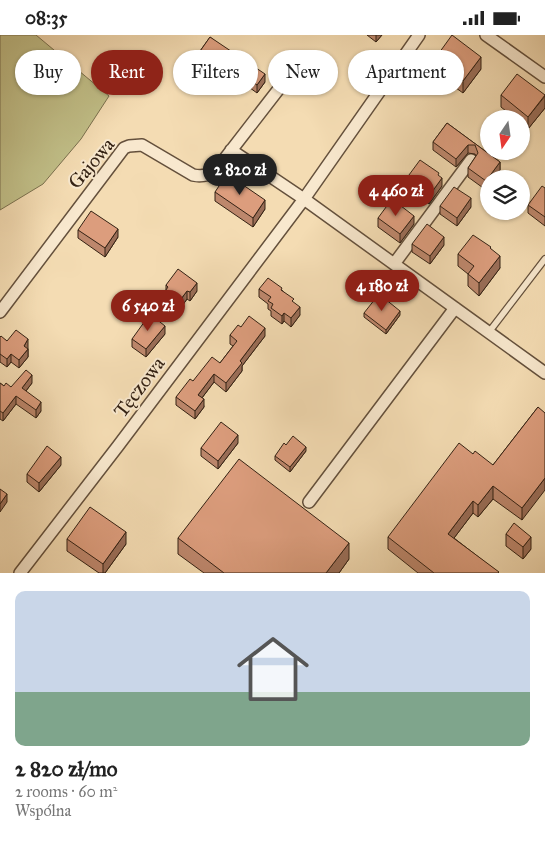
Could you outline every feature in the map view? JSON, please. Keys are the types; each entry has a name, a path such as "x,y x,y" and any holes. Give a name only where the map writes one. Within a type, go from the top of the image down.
{"street":[{"name":"Tęczowa","path":"20,573 304,199 419,35"},
{"path":"486,35 545,77"},
{"name":"Gajowa","path":"0,312 124,148 135,144 142,145 194,175 200,176 211,173 274,95"},
{"path":"231,150 304,199 545,373"},
{"path":"394,264 471,160"},
{"path":"307,505 455,308"}],"lane":[{"path":"489,332 545,259"}],"shaded area":[{"path":"0,35 36,35 54,50 15,50 15,95 81,95 81,73 91,81 91,95 109,96 81,139 43,184 0,210"}],"building":[{"path":"452,35 481,57 464,80 464,50 441,50"},
{"path":"210,37 229,50 201,50"},
{"path":"258,69 265,74 258,84"},
{"path":"517,74 545,95 530,114 530,110 519,110 501,95"},
{"path":"447,123 480,147 480,160 497,160 500,162 494,170 480,170 480,177 468,168 478,153 475,145 468,145 456,159 433,142"},
{"path":"420,160 439,173 438,175 442,178 429,196 406,179"},
{"path":"227,174 265,200 253,218 215,192"},
{"path":"542,186 545,188 545,217 530,206 530,202"},
{"path":"454,187 471,198 457,218 440,206"},
{"path":"392,199 414,216 400,234 378,218"},
{"path":"91,211 118,229 105,248 78,230"},
{"path":"427,224 444,237 430,256 412,244"},
{"path":"473,235 491,247 500,256 479,283 468,274 474,266 458,254"},
{"path":"178,269 197,283 190,292 187,291 175,307 161,297 168,287 166,285"},
{"path":"268,278 282,288 281,290 294,299 292,301 300,307 291,318 284,313 282,316 271,308 273,304 268,301 271,297 259,289"},
{"path":"379,294 400,311 386,330 364,313"},
{"path":"150,314 165,326 146,349 132,339"},
{"path":"249,316 265,328 226,383 214,374 198,395 204,399 195,411 176,397 190,379 193,381 212,357 220,363 237,341 230,335 238,325 241,327"},
{"path":"16,330 28,339 24,346 28,349 19,360 11,354 7,359 0,354 0,337 7,341"},
{"path":"26,370 32,375 22,388 41,402 36,410 16,396 3,413 0,411 0,383 4,386 6,383 11,387"},
{"path":"538,407 545,413 545,478 522,508 493,486 478,505 473,501 448,534 498,573 434,573 388,537 459,443 473,454 475,451 493,465"},
{"path":"221,422 238,435 218,461 201,448"},
{"path":"293,436 306,447 290,467 275,456 284,443 286,445"},
{"path":"47,446 61,457 39,483 27,474"},
{"path":"239,459 349,543 326,573 224,573 178,538"},
{"path":"0,489 7,494 0,504"},
{"path":"90,507 126,532 103,564 67,539"},
{"path":"514,523 531,537 523,547 506,534"}]}
